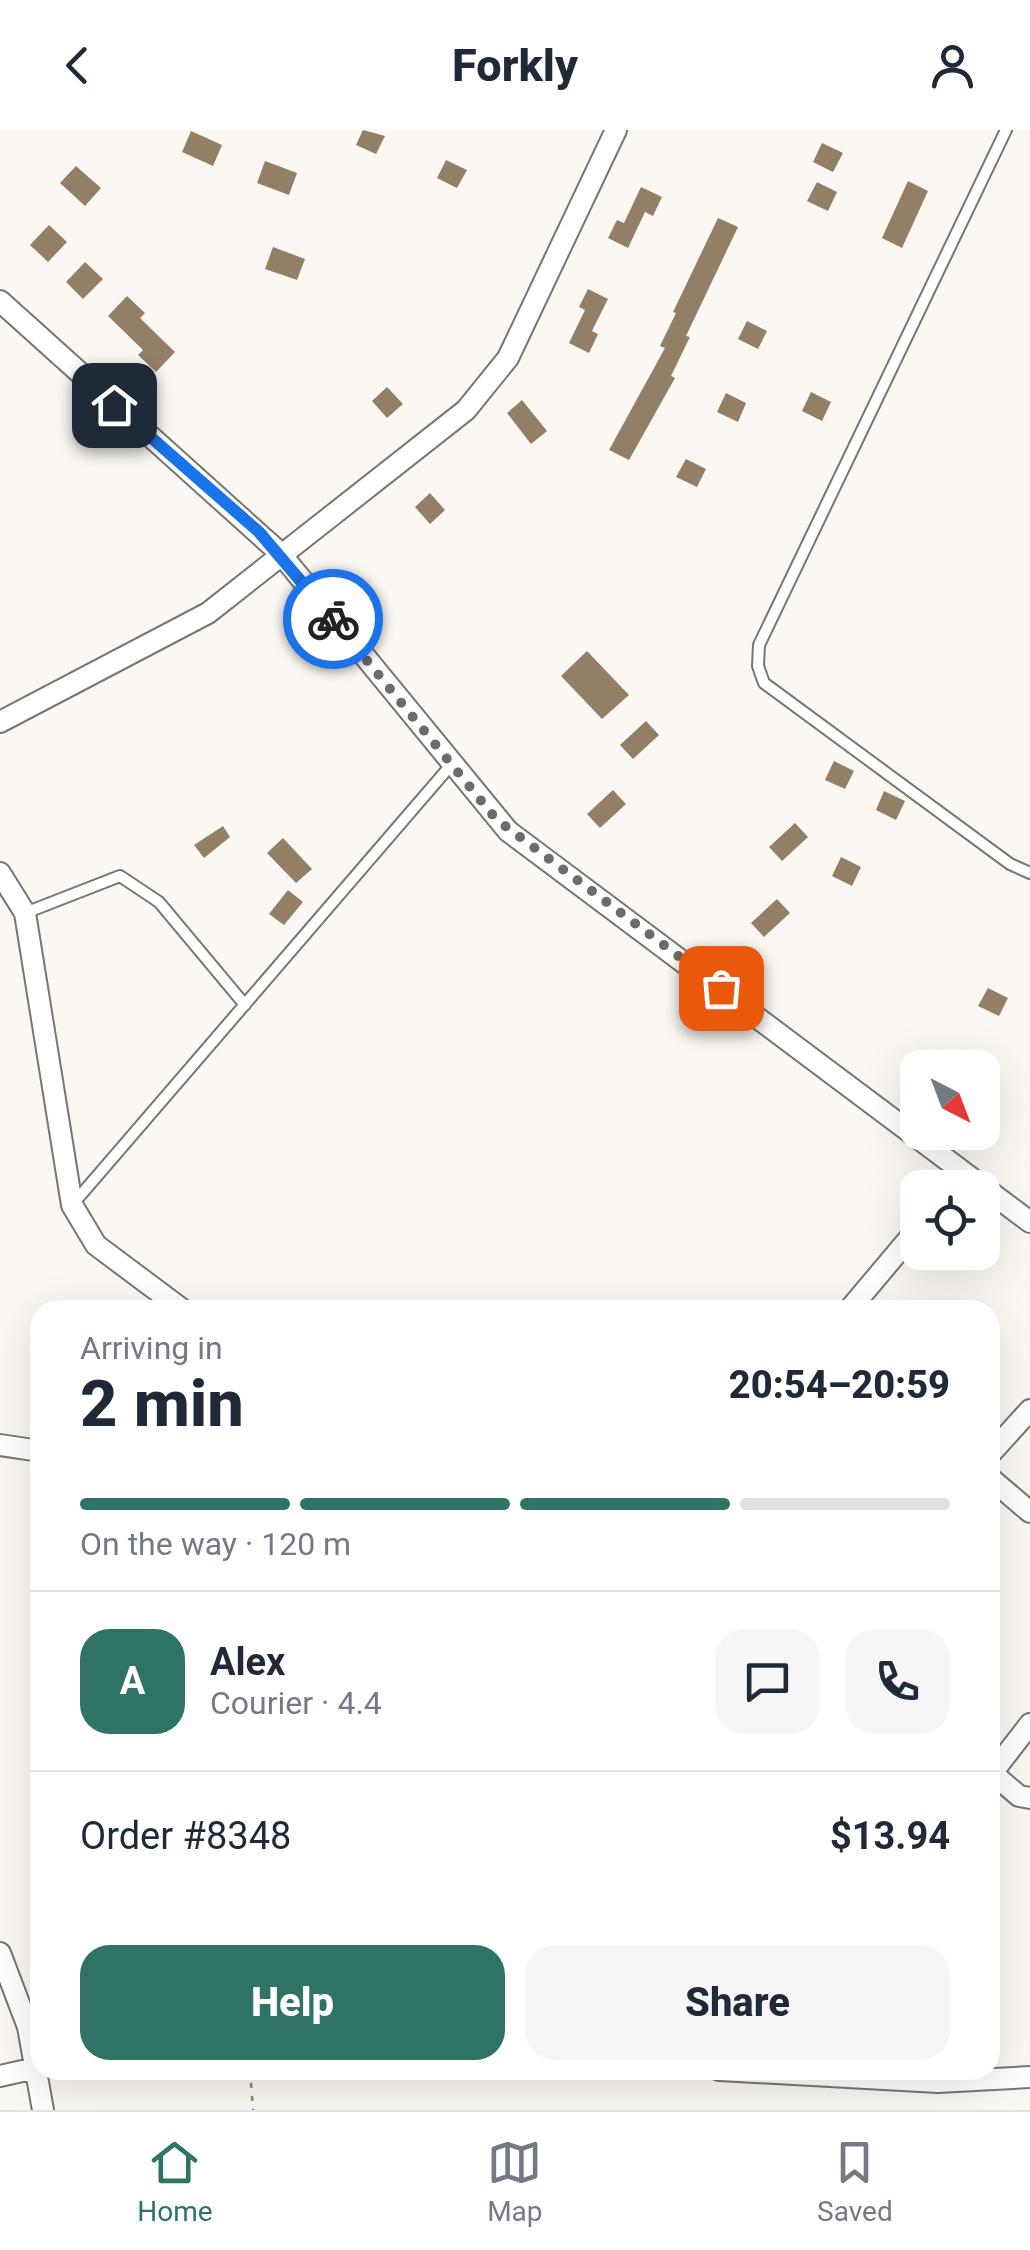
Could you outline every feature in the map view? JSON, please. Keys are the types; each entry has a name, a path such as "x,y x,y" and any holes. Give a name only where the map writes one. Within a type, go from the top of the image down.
{"street":[{"path":"0,722 208,614 466,410 508,358 616,130"},
{"path":"0,301 280,554 508,831 944,1170"},
{"path":"0,873 25,913 72,1205 96,1245 170,1300"},
{"path":"1000,1205 1030,1222"},
{"path":"857,1300 900,1249"},
{"path":"1000,1443 1030,1410"},
{"path":"0,1445 30,1450"},
{"path":"1000,1486 1030,1512"},
{"path":"1000,1762 1030,1724"},
{"path":"1000,1781 1018,1796 1030,1798"},
{"path":"0,1953 30,2035"},
{"path":"0,2076 30,2070"},
{"path":"1000,2078 1030,2076"},
{"path":"40,2080 44,2110"},
{"path":"911,2080 969,2080"}],"lane":[{"path":"1006,130 759,645 758,666 764,684 1010,864 1030,873"},
{"path":"72,1205 451,766"},
{"path":"25,913 120,876 159,902 244,1005"}],"path":[{"path":"251,2080 253,2110"}],"building":[{"path":"363,130 385,136 376,154 356,145"},
{"path":"191,131 222,145 213,166 182,152"},
{"path":"822,143 843,153 833,172 813,162"},
{"path":"446,160 467,170 457,188 437,178"},
{"path":"265,161 297,173 289,195 257,183"},
{"path":"76,166 101,188 85,206 60,183"},
{"path":"908,181 928,191 902,248 882,238"},
{"path":"817,182 837,192 828,211 807,201"},
{"path":"641,187 662,197 653,216 645,212 628,248 608,238 617,220 624,223"},
{"path":"718,218 738,227 686,336 690,337 671,376 675,378 629,460 609,450 665,348 660,346 676,313 673,312"},
{"path":"49,225 67,242 48,262 30,245"},
{"path":"273,247 305,259 297,280 265,269"},
{"path":"85,262 103,279 83,299 66,282"},
{"path":"588,289 608,299 592,331 598,334 589,353 569,343 585,310 579,307"},
{"path":"127,296 145,313 140,318 175,352 156,372 138,355 143,350 108,316"},
{"path":"747,321 767,331 758,349 738,339"},
{"path":"387,387 403,404 387,418 372,401"},
{"path":"811,392 831,402 822,421 802,411"},
{"path":"726,393 746,403 738,422 717,412"},
{"path":"522,400 547,431 531,444 507,413"},
{"path":"686,459 706,469 697,487 676,477"},
{"path":"430,493 445,510 430,524 415,507"},
{"path":"587,651 629,695 602,719 561,676"},
{"path":"646,721 659,735 633,759 620,745"},
{"path":"834,761 854,771 845,789 825,780"},
{"path":"613,790 626,804 600,828 587,814"},
{"path":"884,791 905,801 896,820 876,810"},
{"path":"795,823 808,837 782,861 769,847"},
{"path":"223,826 230,837 204,858 194,845"},
{"path":"283,838 312,869 296,883 267,853"},
{"path":"841,857 861,867 852,886 832,876"},
{"path":"288,890 303,902 284,925 269,914"},
{"path":"777,899 790,913 764,937 751,923"},
{"path":"988,988 1008,998 999,1016 978,1006"}],"way so far":[{"path":"333,619 484,807 508,831 721,988"}],"route":[{"path":"114,405 259,532 333,619"}]}
